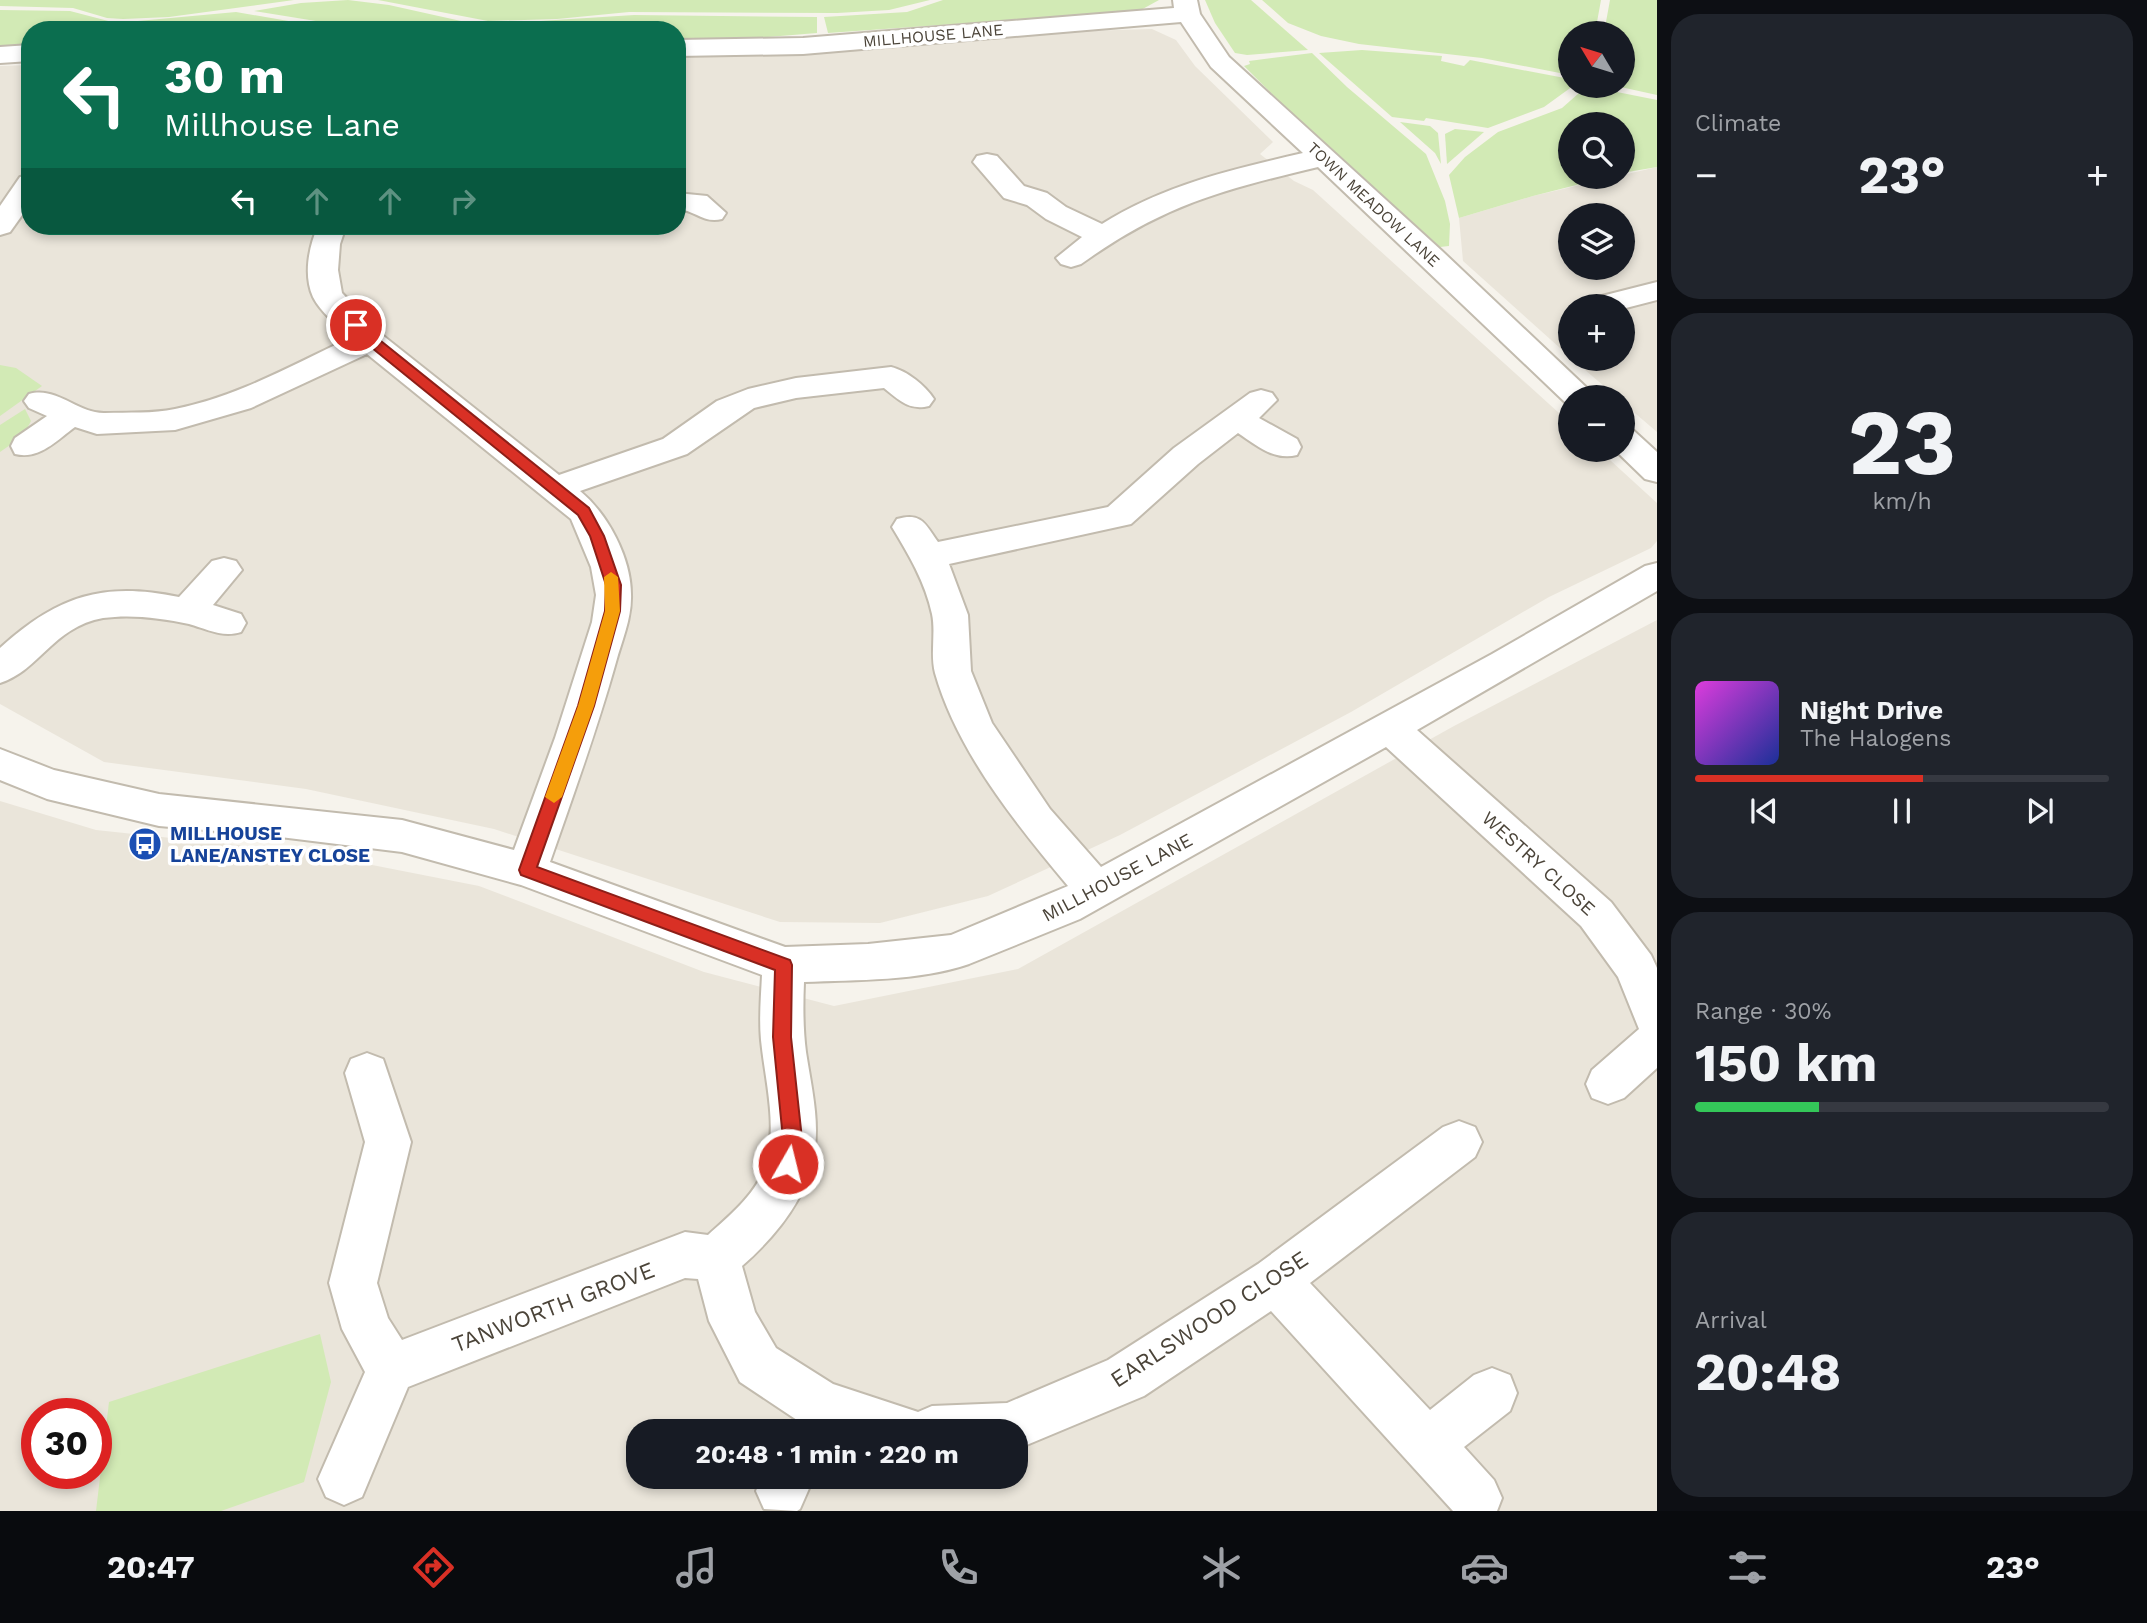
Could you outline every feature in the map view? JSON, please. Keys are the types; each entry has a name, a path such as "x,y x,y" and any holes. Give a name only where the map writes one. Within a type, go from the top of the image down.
{"street":[{"name":"MILLHOUSE LANE","path":"686,48 803,46 1187,7"},
{"name":"TOWN MEADOW LANE","path":"1187,7 1220,62 1432,257 1565,385"},
{"path":"0,55 21,54"},
{"path":"1071,258 1102,235 1180,195 1205,186 1323,158"},
{"path":"987,162 1014,192 1037,199 1056,214 1102,235"},
{"path":"328,235 323,270 327,295 370,341 584,512 597,536 613,585 612,611 586,706 527,870"},
{"path":"1635,296 1657,291"},
{"path":"40,401 97,424 175,420 240,401 370,341"},
{"path":"555,488 663,451 690,438 716,416 741,402 767,394 895,364 918,399"},
{"path":"929,556 1119,516 1186,456 1249,410 1285,447"},
{"path":"27,446 70,415"},
{"path":"1635,450 1657,471"},
{"path":"909,527 929,556 950,615 953,671 975,728 1036,820 1097,890"},
{"path":"189,609 224,570"},
{"name":"MILLHOUSE LANE","path":"0,764 47,784 159,810 402,836 527,870 783,965 868,962 954,952 1066,907 1390,728 1657,575"},
{"path":"0,669 67,616 107,604 189,609 228,623"},
{"name":"WESTRY CLOSE","path":"1390,728 1596,914 1636,968 1657,1022"},
{"path":"783,965 782,1037 793,1139 788,1164 771,1203 746,1233 716,1258 733,1321 758,1365 816,1419"},
{"path":"1608,1084 1657,1040"},
{"path":"344,1479 391,1369 367,1329 353,1283 388,1142 367,1073"},
{"name":"EARLSWOOD CLOSE","path":"1028,1419 1126,1378 1275,1280 1459,1142"},
{"name":"TANWORTH GROVE","path":"391,1369 685,1255 716,1258"},
{"path":"1275,1280 1476,1498"},
{"path":"1427,1445 1492,1393"}],"shaded area":[{"path":"1152,29 1176,40 1195,66 1273,142 1260,154 1294,181 1313,190 1558,412 1558,462 1612,462 1657,503 1657,541 1651,548 1549,597 1351,712 1120,835 988,896 880,923 780,922 494,829 306,789 104,762 0,704 0,66 21,65 21,235 686,235 686,43"},
{"path":"1657,167 1657,432 1635,413 1635,385 1603,385 1586,371 1635,371 1635,294 1558,294 1558,346 1463,261 1459,218 1563,189 1635,189 1635,172"},
{"path":"1657,620 1657,1511 0,1511 0,801 96,830 311,853 479,886 704,972 834,1006 1018,969 1454,726"}],"green space":[{"path":"0,0 294,0 169,17 123,19 107,18 73,8 0,6"},
{"path":"348,0 389,5 461,21 316,21 254,11 301,3"},
{"path":"378,0 930,0 889,10 837,13 629,12 557,19 488,21"},
{"path":"943,0 1159,0 1139,11 828,33 824,17 907,12"},
{"path":"1205,0 1251,0 1308,50 1247,55 1235,53 1215,23"},
{"path":"1262,0 1601,0 1597,21 1558,21 1558,73 1482,58 1359,44 1321,36 1288,23"},
{"path":"1610,0 1657,0 1657,95 1635,90 1635,21 1606,21"},
{"path":"0,10 70,11 108,21 21,21 21,47 0,48"},
{"path":"236,12 288,21 138,21"},
{"path":"634,15 817,17 817,33 686,42 686,21 538,21"},
{"path":"1362,50 1442,56 1441,61 1464,66 1470,60 1558,77 1558,97 1544,107 1488,128 1426,118 1424,121 1392,117 1319,53"},
{"path":"1312,53 1347,87 1426,154 1445,201 1450,224 1449,246 1440,247 1294,116 1244,66 1250,64 1249,61"},
{"path":"1635,96 1657,100 1657,167 1635,171 1635,112 1558,112 1558,189 1561,189 1459,218 1449,175 1465,157 1498,132 1562,108 1573,98 1635,98"},
{"path":"1400,122 1430,126 1438,133 1441,164 1435,153"},
{"path":"1455,129 1484,132 1447,164 1445,134"},
{"path":"0,365 16,368 42,386 0,416"},
{"path":"25,409 31,421 23,436 0,452 0,425"},
{"path":"320,1334 331,1382 304,1482 221,1511 96,1511 99,1489 112,1489 112,1401"}],"slow traffic":[{"path":"554,797 586,706 612,611 611,577"}],"place":[{"name":"MILLHOUSE LANE/ANSTEY CLOSE","path":"145,844"}],"route":[{"path":"356,325 370,341 584,512 597,536 613,585 612,611 586,706 527,870 783,965 782,1037 793,1139 788,1164"}]}
